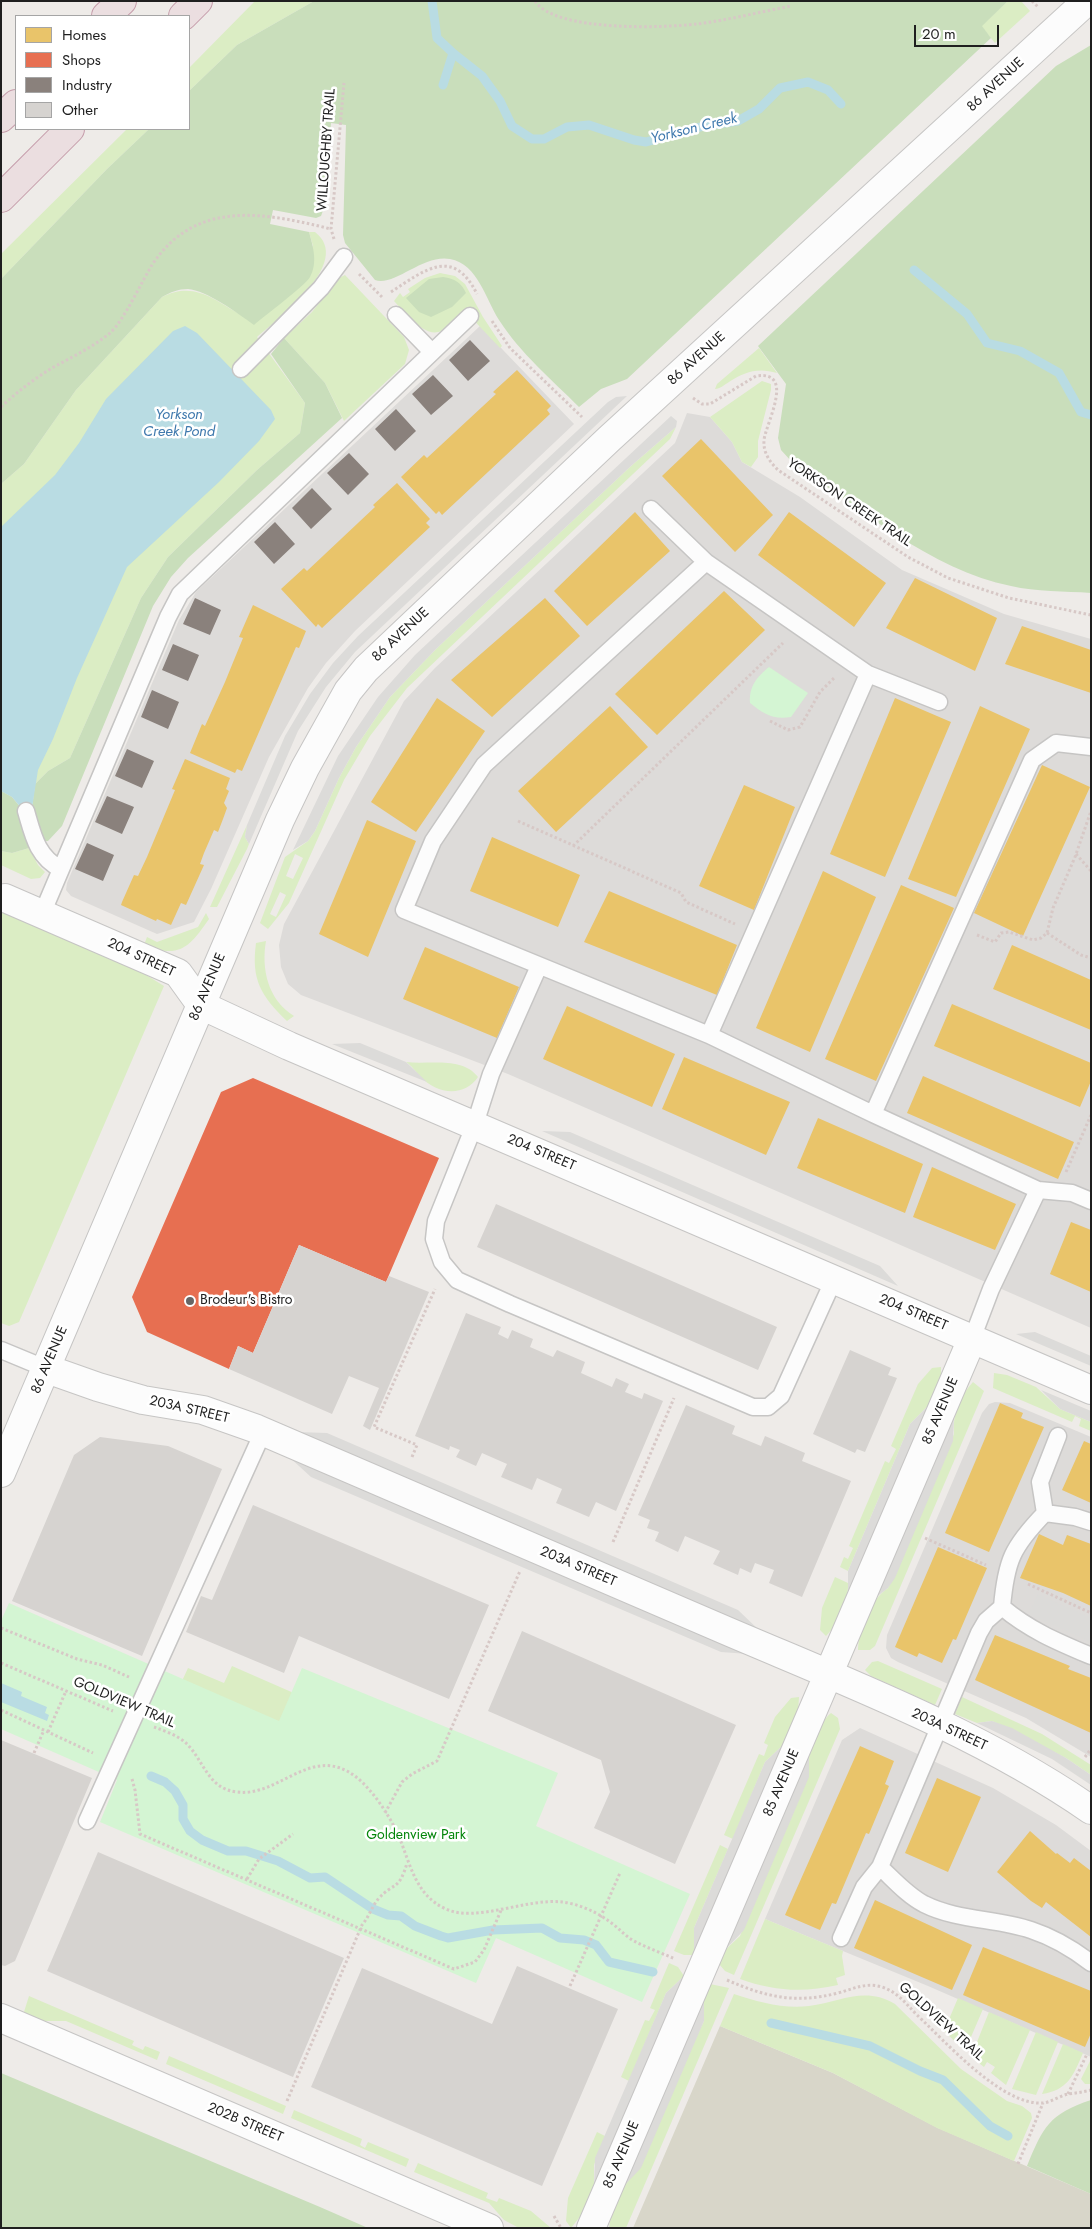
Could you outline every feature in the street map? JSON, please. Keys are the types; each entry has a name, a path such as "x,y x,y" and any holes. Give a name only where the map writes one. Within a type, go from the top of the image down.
{"highway":[{"path":"107,15 122,1"},
{"path":"184,15 198,1"},
{"path":"1,118 15,105"},
{"path":"1,198 69,130"}],"street":[{"name":"86 AVENUE","path":"1,1473 280,820 305,768 348,691 366,669 666,388 1087,1"},
{"name":"204 STREET","path":"5,898 178,974 201,1005 289,1046 475,1124 1091,1390"},
{"name":"85 AVENUE","path":"591,2228 972,1339"},
{"name":"203A STREET","path":"47,1369 134,1397 203,1410 263,1432 828,1675 973,1740 1050,1782 1091,1810"},
{"name":"202B STREET","path":"1,2018 489,2228"}],"lane":[{"path":"241,369 321,288 344,257"},
{"path":"396,315 432,352"},
{"path":"42,914 168,617 180,594 470,316"},
{"path":"651,509 706,562 868,674 939,702"},
{"path":"706,562 484,765 433,841 404,910 709,1035 873,1114 1038,1190 1072,1193 1091,1201"},
{"path":"709,1035 868,674"},
{"path":"873,1114 1032,760 1056,743 1091,747"},
{"path":"26,811 42,856 49,863 61,869"},
{"path":"539,966 491,1074 475,1124 436,1221 434,1240 442,1262 457,1280 753,1407 768,1407 781,1396 834,1279"},
{"path":"972,1339 990,1289 1038,1190"},
{"path":"1,1350 47,1369"},
{"path":"88,1820 263,1432"},
{"path":"1045,1513 1040,1482 1058,1436"},
{"path":"1045,1513 1075,1517 1091,1522"},
{"path":"841,1938 864,1887 880,1867 979,1633 1002,1607 1006,1570 1015,1548 1022,1537 1045,1513"},
{"path":"1002,1607 1021,1624 1038,1634 1091,1656"},
{"path":"880,1867 910,1895 924,1904 947,1914 1030,1929 1046,1936 1091,1963"}],"path":[{"path":"535,1 539,7 564,19 612,27 696,24 791,6"},
{"name":"WILLOUGHBY TRAIL","path":"1,407 19,391 112,331 161,253 196,226 229,216 253,214 281,217 331,229 344,83"},
{"name":"YORKSON CREEK TRAIL","path":"666,388 682,403 692,397 702,404 710,404 756,376 765,375 771,378 777,388 773,413 764,440 765,451 769,461 778,470 908,557 948,578 1009,598 1091,615"},
{"path":"573,846 800,627"},
{"path":"770,721 788,730 800,727 820,692 836,676"},
{"path":"957,926 995,942 1001,933 1009,932 1033,940 1041,938 1047,933 1053,908 1076,854 1091,811"},
{"path":"518,821 681,893 686,902 754,933"},
{"path":"1076,854 1091,871"},
{"path":"1047,933 1081,955 1091,958"},
{"path":"1058,1192 1091,1115"},
{"path":"412,1457 417,1445 374,1427 437,1284"},
{"path":"612,1542 675,1397"},
{"path":"925,1538 993,1568"},
{"path":"384,1813 402,1782 412,1774 438,1761 522,1568"},
{"path":"1026,1583 1091,1613"},
{"path":"1,1628 77,1659 102,1665 148,1685"},
{"name":"GOLDVIEW TRAIL","path":"1,1663 171,1734 187,1743 205,1772 218,1785 235,1792 267,1789 307,1768 330,1766 348,1771 371,1792 397,1832 407,1862 418,1884 430,1899 447,1910 467,1914 530,1902 563,1902 579,1906 602,1916 634,1941 683,1962"},
{"path":"34,1754 66,1690"},
{"path":"1,1710 129,1769 135,1790 140,1834 454,1969 475,1962 484,1950 502,1907"},
{"path":"1085,1757 1091,1750"},
{"path":"247,1879 259,1859 293,1834"},
{"path":"287,2101 361,1929 372,1914 380,1897 398,1886 407,1862"},
{"path":"570,1986 620,1874"},
{"name":"GOLDVIEW TRAIL","path":"720,1977 772,1997 824,1995 868,1985 891,1990 902,1997 913,2011 963,2058 1008,2093 1024,2100 1043,2103"},
{"path":"1068,2094 1087,2054"},
{"path":"1018,2164 1043,2103 1068,2094 1091,2090"},
{"path":"554,2216 561,2228"}],"shaded area":[{"path":"480,326 574,424 355,631 326,663 308,688 269,757 211,889 194,922 157,934 71,896 66,890 67,883 179,620 196,592"},
{"path":"627,396 355,652 326,687 298,731 249,844 245,837 247,825 285,736 310,694 333,663 358,636 608,402 616,397"},
{"path":"687,413 710,417 732,442 742,462 800,497 902,570 1004,614 1091,639 1091,1328 508,1074 301,995 288,984 281,967 279,945 284,924 404,701 435,668 675,443"},
{"path":"671,416 677,421 676,427 631,466 436,649 390,697 356,747 339,778 315,831 308,841 293,850 338,756 378,697 415,655"},
{"path":"360,1043 406,1062 427,1082 332,1044"},
{"path":"542,1131 570,1132 880,1266 898,1286"},
{"path":"1035,1332 1091,1356 1091,1366 1016,1334"},
{"path":"1041,1390 1091,1411 1091,1422 1060,1409"},
{"path":"995,1402 1010,1403 1091,1437 1091,1757 1026,1718 898,1662 891,1658 886,1648 887,1635 982,1413 989,1404"},
{"path":"931,1403 848,1594 848,1571 910,1424"},
{"path":"954,1416 953,1441 895,1578 888,1588 875,1598"},
{"path":"297,1432 327,1433 738,1610 761,1632"},
{"path":"288,1456 748,1654 721,1652 311,1477"},
{"path":"1038,1594 1091,1618 1091,1642 1029,1614"},
{"path":"992,1721 1012,1728 1066,1758 1091,1775 1091,1785 1052,1759 977,1723"},
{"path":"860,1728 993,1788 1056,1825 1091,1851 1091,2057 928,1986 765,1919 842,1740"},
{"path":"784,1744 694,1955 694,1928 765,1762"},
{"path":"809,1753 809,1777 744,1930 724,1951"},
{"path":"684,1976 594,2187 595,2158 666,1993"},
{"path":"704,1999 704,2021 641,2168 623,2187"},
{"path":"720,2026 833,2073 938,2128 1091,2194 1091,2228 633,2228"}],"green space":[{"path":"255,1 314,1 237,45 190,90 190,67"},
{"path":"314,1 1008,1 982,26 991,38 627,379 601,389 579,407 537,366 507,332 474,275 460,262 450,259 430,261 391,279 375,280 345,243 343,235 346,125 331,123 324,208 321,216 316,218 273,210 270,224 309,232 314,266 307,281 254,325 222,303 195,290 181,290 162,297 76,390 24,464 1,484 1,279 107,169 148,130 190,130 190,90 237,45"},
{"path":"1008,1 1021,1 1030,11 995,43 981,26"},
{"path":"1091,45 1091,593 1021,588 981,578 952,566 896,535 792,462 781,450 778,438 786,384 758,346 1056,66"},
{"path":"126,130 148,130 107,169 1,279 1,254"},
{"name":"Yorkson Creek Pond","path":"309,232 315,232 325,244 325,259 319,274 295,304 257,337 305,403 300,433 257,470 168,557 141,598 70,758 48,771 35,784 32,808 1,791 1,484 24,464 76,390 162,297 173,293 194,291 212,298 241,315 313,246"},
{"path":"440,273 455,276 465,284 502,346 500,348 464,310 444,329 435,332 421,328 394,301 400,293 403,297 410,292 408,289 425,278"},
{"path":"345,275 404,337 409,350 405,364 344,421 325,383 284,338 312,312 339,278"},
{"path":"443,277 457,282 466,293 452,307 431,317 419,312 406,298 429,279"},
{"path":"284,338 325,383 342,418 188,558 171,577 153,606 62,826 48,841 43,841 34,808 32,808 35,784 48,771 70,758 141,598 168,557 257,470 300,433 305,403 271,354"},
{"path":"759,348 777,373 764,370 751,372 715,389 717,384"},
{"path":"762,381 771,384 771,390 758,441 758,457 751,467 742,462 732,442 710,417"},
{"path":"676,427 670,439 407,688 370,736 344,780 289,903 268,929 260,923 285,857 308,841 315,831 339,778 356,747 390,697 436,649 631,466","holes":["295,854 303,858 293,879 286,876","280,892 286,895 276,917 270,914"]},
{"path":"769,667 808,693 791,717 774,717 750,703 752,687 761,674"},
{"path":"1,791 12,797 22,809 19,810 29,848 12,853 1,851"},
{"path":"247,825 245,837 249,844 247,849 217,907 210,907"},
{"path":"29,848 38,865 45,872 40,878 31,879 1,865 1,851 12,853"},
{"path":"1,910 130,965 164,986 19,1322 9,1326 1,1323"},
{"path":"206,913 209,919 189,944 182,948 175,951 166,951 144,945 147,937 157,942 198,927"},
{"path":"266,941 265,962 268,983 278,1001 294,1016 287,1021 264,995 257,977 255,967 256,943"},
{"path":"406,1062 454,1064 471,1070 478,1077 472,1084 458,1091 442,1090 427,1082"},
{"path":"941,1367 941,1375 931,1403 910,1424 848,1571 840,1567 844,1557 848,1559 853,1548 849,1546 885,1461 889,1463 896,1449 891,1446 918,1384 932,1368"},
{"path":"994,1373 1007,1375 1036,1387 1060,1409 1091,1422 1091,1431 1079,1426 1081,1419 1075,1416 1072,1422 993,1388"},
{"path":"973,1382 984,1391 875,1646 870,1650 858,1650 860,1633 866,1616 875,1600 888,1588 954,1434 954,1420 958,1406 964,1393"},
{"path":"835,1577 848,1583 847,1597 835,1625 826,1636 820,1630 822,1608"},
{"name":"Goldenview Park","path":"9,1603 279,1721 302,1668 558,1773 536,1826 690,1894 642,2002 496,1938 476,1983 100,1822 117,1780 1,1729 1,1621"},
{"path":"878,1661 942,1689 935,1705 871,1676 865,1670 872,1662"},
{"path":"232,1666 312,1701 293,1732 176,1694 188,1668 224,1683"},
{"path":"799,1697 798,1712 784,1744 765,1762 733,1839 724,1835 759,1754 764,1756 768,1745 764,1743 775,1717 791,1698"},
{"path":"962,1697 1042,1734 1091,1765 1091,1775 1066,1758 992,1721 977,1723 955,1714"},
{"path":"831,1713 838,1718 840,1729 734,1975 725,1971 719,1964 724,1951 740,1936 809,1760 813,1741 819,1728"},
{"path":"720,1845 728,1849 694,1928 694,1955 684,1955 674,1951"},
{"path":"765,1919 843,1951 845,1975 836,1978 838,1985 825,1988 788,1990 740,1979"},
{"path":"669,1963 678,1967 684,1976 666,1993 629,2081 621,2077 645,2020 649,2021 655,2010 650,2008"},
{"path":"710,1984 729,1988 626,2228 609,2228 611,2215 618,2196 628,2181 704,2021 704,1999"},
{"path":"734,1994 761,2002 790,2007 809,2006 863,1996 873,1996 895,2004 961,2069 1007,2101 1022,2106 1031,2113 1032,2118 1014,2161 937,2128 833,2073 720,2026"},
{"path":"29,1996 134,2041 132,2045 143,2050 145,2046 160,2052 157,2060 66,2021 39,2021 23,2015"},
{"path":"958,1998 983,2009 965,2051 944,2031"},
{"path":"989,2012 1030,2030 1006,2085 991,2073 995,2067 987,2062 984,2067 971,2057"},
{"path":"1036,2032 1058,2042 1036,2095 1012,2089"},
{"path":"1063,2044 1083,2053 1076,2069 1064,2085 1051,2092 1042,2094"},
{"path":"169,2056 286,2106 283,2114 166,2064"},
{"path":"1091,2059 1091,2084 1085,2084 1081,2079"},
{"path":"1,2073 320,2207 368,2228 1,2228"},
{"path":"1091,2100 1091,2194 1027,2166 1038,2141 1049,2124 1066,2111"},
{"path":"294,2110 362,2139 360,2145 365,2148 368,2142 409,2159 406,2167 291,2118"},
{"path":"597,2132 605,2136 594,2165 594,2187 583,2213 571,2228 566,2221 568,2198"},
{"path":"418,2163 488,2193 486,2198 497,2202 499,2198 531,2211 551,2228 519,2228 504,2220 489,2203 414,2172"}],"water":[{"name":"Yorkson Creek Pond","path":"185,326 197,333 271,410 275,419 259,441 219,482 127,567 38,770 32,808 22,809 12,797 1,791 1,527 55,475 79,443 106,399 173,331"},
{"path":"1,1683 22,1692 21,1696 47,1707 45,1713 49,1715 47,1721 1,1702"}],"building: Homes":[{"path":"517,370 551,406 547,410 550,414 442,515 439,511 436,514 401,477 424,455 427,458 496,394 493,392"},
{"path":"701,439 773,515 735,552 662,476"},
{"path":"397,483 430,519 426,523 430,527 322,628 318,624 316,627 281,589 304,568 307,571 375,507 373,505"},
{"path":"635,512 670,551 587,626 554,591"},
{"path":"789,512 886,583 854,627 758,555"},
{"path":"915,578 997,618 975,671 886,628"},
{"path":"724,591 765,630 657,735 615,694"},
{"path":"545,598 580,636 492,717 451,680"},
{"path":"253,605 306,631 299,648 296,647 242,771 237,769 235,773 190,753 202,724 205,726 225,682 243,638 239,637"},
{"path":"1022,626 1091,650 1091,693 1005,664"},
{"path":"437,698 485,731 416,832 371,802"},
{"path":"895,698 951,722 885,877 830,854"},
{"path":"610,706 648,747 556,832 518,791"},
{"path":"980,706 1030,729 956,897 908,879"},
{"path":"185,759 230,778 226,789 229,791 224,803 227,808 218,832 214,830 200,864 204,865 186,905 181,903 171,925 157,919 156,921 121,905 134,875 138,876 147,857 175,790 172,789"},
{"path":"1042,765 1090,787 1023,936 974,913"},
{"path":"744,785 795,807 754,910 699,886"},
{"path":"367,820 416,841 368,957 319,934"},
{"path":"492,837 580,875 558,927 470,891"},
{"path":"823,871 876,897 810,1052 756,1028"},
{"path":"901,885 954,908 876,1081 825,1059"},
{"path":"609,891 737,945 717,995 584,942"},
{"path":"1012,945 1091,980 1091,1030 993,989"},
{"path":"425,947 519,987 497,1038 403,999"},
{"path":"952,1004 1091,1063 1091,1081 1080,1107 934,1046"},
{"path":"567,1006 675,1054 652,1107 543,1059"},
{"path":"684,1057 790,1102 766,1155 662,1109"},
{"path":"923,1076 1074,1142 1058,1179 907,1113"},
{"path":"818,1118 923,1164 905,1213 797,1168"},
{"path":"932,1167 1016,1204 995,1250 913,1217"},
{"path":"1071,1222 1091,1230 1091,1292 1050,1274"},
{"path":"1000,1403 1023,1413 1021,1418 1044,1427 989,1552 945,1533"},
{"path":"1084,1441 1091,1444 1091,1503 1062,1490"},
{"path":"1039,1534 1063,1545 1067,1535 1091,1544 1091,1606 1063,1593 1020,1578"},
{"path":"938,1547 987,1568 956,1640 953,1639 942,1663 919,1653 917,1657 895,1647"},
{"path":"995,1635 1070,1666 1068,1669 1091,1678 1091,1733 975,1680"},
{"path":"860,1746 894,1761 885,1784 889,1786 869,1834 866,1833 836,1904 832,1903 820,1930 785,1915"},
{"path":"937,1778 981,1797 948,1872 905,1853"},
{"path":"1030,1831 1056,1854 1070,1863 1074,1858 1091,1871 1091,1937 1046,1902 1042,1908 1031,1901 997,1872"},
{"path":"875,1900 972,1945 952,1990 854,1948"},
{"path":"983,1947 1091,1991 1091,2033 1085,2047 963,1995"}],"building: Shops":[{"path":"253,1078 439,1158 386,1282 299,1245 253,1353 238,1346 229,1369 147,1332 132,1297 221,1092"}],"building: Industry":[{"path":"470,340 490,361 468,381 449,360"},
{"path":"433,375 453,396 431,415 412,394"},
{"path":"396,409 416,431 395,451 375,429"},
{"path":"349,453 369,474 348,495 327,473"},
{"path":"312,488 332,509 311,529 292,508"},
{"path":"275,522 295,544 274,564 254,542"},
{"path":"195,598 221,610 210,635 183,624"},
{"path":"173,644 199,655 188,681 162,670"},
{"path":"152,690 179,702 168,729 141,717"},
{"path":"127,749 154,761 142,788 115,776"},
{"path":"107,796 134,807 122,834 95,822"},
{"path":"87,843 114,855 103,881 75,869"}],"building: Other":[{"path":"496,1204 777,1327 758,1370 477,1247"},
{"path":"299,1245 386,1282 389,1276 429,1292 370,1430 363,1426 379,1388 349,1376 332,1414 229,1369 238,1346 253,1353"},
{"path":"466,1313 501,1327 498,1334 508,1339 512,1330 533,1339 530,1347 553,1357 557,1350 585,1362 581,1373 612,1387 616,1378 629,1384 625,1392 642,1399 644,1393 663,1401 616,1511 596,1502 589,1517 556,1503 562,1489 537,1478 532,1490 501,1477 507,1464 482,1453 476,1466 456,1457 460,1450 450,1446 449,1450 415,1436"},
{"path":"850,1350 891,1368 888,1375 897,1378 865,1452 857,1449 855,1453 813,1434"},
{"path":"686,1405 735,1426 732,1434 761,1446 765,1436 805,1453 802,1461 851,1481 802,1597 769,1583 774,1570 755,1563 751,1573 740,1568 738,1575 713,1564 720,1551 685,1536 678,1552 655,1541 659,1532 647,1528 650,1520 638,1515"},
{"path":"100,1437 168,1446 222,1469 142,1656 12,1601 74,1455"},
{"path":"253,1505 489,1605 449,1699 299,1636 284,1673 186,1632 201,1596 212,1600"},
{"path":"522,1631 736,1725 675,1864 594,1828 610,1792 601,1760 488,1711"},
{"path":"1,1740 92,1778 15,1961 5,1966 1,1965"},
{"path":"98,1852 344,1958 293,2077 47,1971"},
{"path":"517,1966 618,2009 542,2186 311,2087 362,1968 492,2024"}],"waterway":[{"name":"Yorkson Creek","path":"432,1 437,38 482,76 500,101 512,126 532,139 544,139 567,127 589,125 634,140 646,142 704,126 738,121 759,109 780,88 808,82 828,90 841,104"},
{"path":"443,85 453,53"},
{"name":"Yorkson Creek","path":"914,270 967,314 987,343 1020,351 1059,373 1081,412 1091,415"},
{"path":"151,1776 165,1782 175,1791 183,1805 183,1819 190,1831 202,1840 228,1851 246,1851 278,1861 310,1878 325,1877 373,1909 388,1915 401,1916 415,1926 448,1938 493,1930 542,1928 560,1938 584,1940 596,1945 609,1962 653,1972"},
{"path":"771,2023 870,2046 920,2071 943,2080 990,2126 1008,2136"}],"place":[{"name":"Brodeur's Bistro","path":"190,1301"}]}
